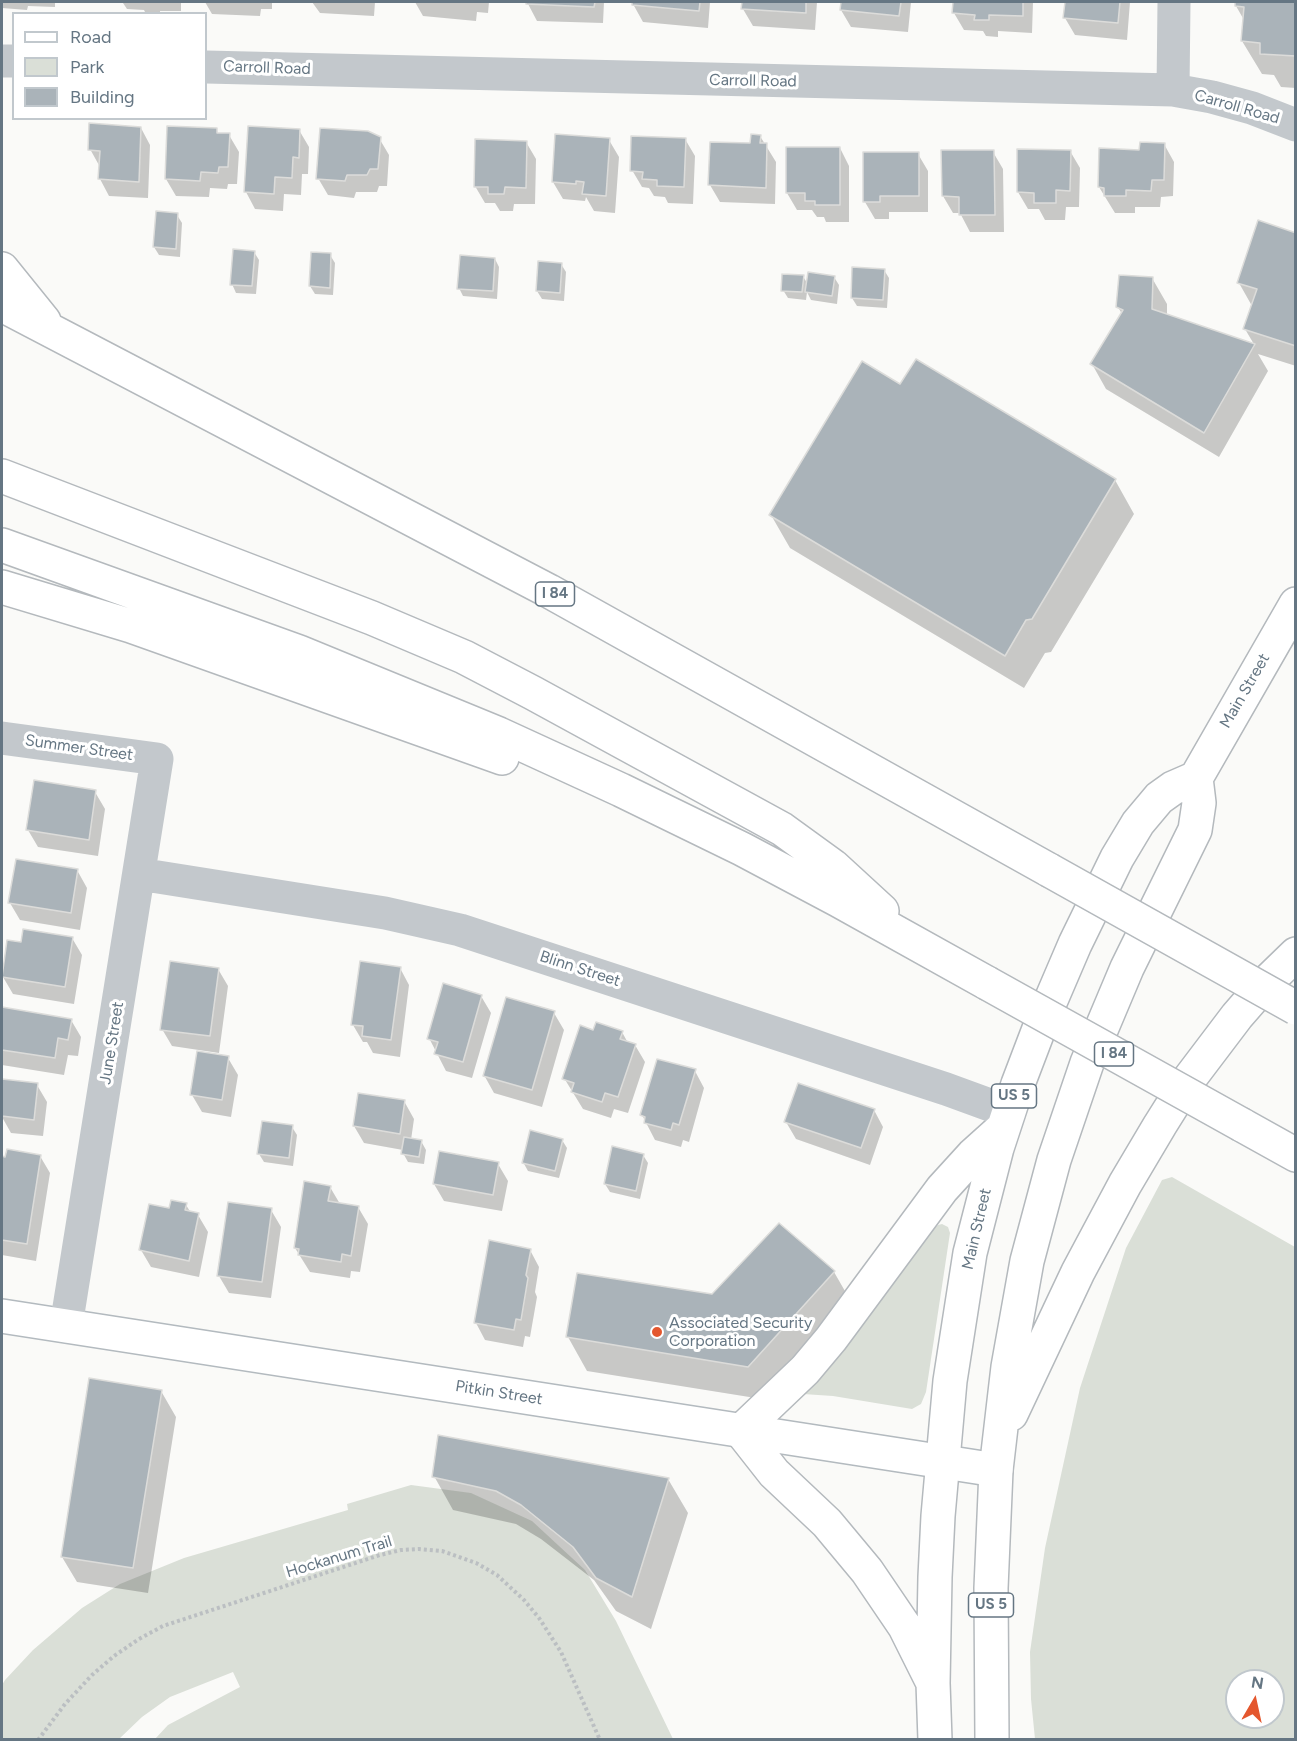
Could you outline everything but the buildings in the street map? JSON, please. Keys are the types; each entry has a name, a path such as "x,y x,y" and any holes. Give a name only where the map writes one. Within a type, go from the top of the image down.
{"main road":[{"path":"2,269 53,332"},
{"name":"I 84","path":"2,305 549,591 1296,1008"},
{"path":"2,476 396,627 489,670 782,829 848,879 908,938"},
{"name":"I 84","path":"2,545 250,633 371,680 499,734 704,830 819,889 1296,1155"},
{"path":"2,587 98,615 220,657 704,830"},
{"name":"Main Street","path":"935,1740 933,1683 935,1577 942,1462 951,1372 966,1274 985,1191 1007,1120 1033,1044 1063,971 1117,858 1138,824 1159,798 1173,788 1196,778 1296,604"},
{"name":"US 5","path":"993,1740 991,1599 997,1456 1020,1295 1054,1160 1079,1083 1113,998 1195,830 1199,803 1196,778"},
{"path":"997,1456 1078,1272 1125,1184 1160,1125 1212,1047 1264,985 1296,954"},
{"path":"933,1683 905,1627 867,1571 827,1523 770,1468 741,1431 798,1379 831,1339 942,1189 1007,1120"},
{"name":"Pitkin Street","path":"2,1316 942,1462 997,1456"}],"street":[{"path":"1173,90 1174,2"},
{"name":"Carroll Road","path":"207,67 1173,90 1212,97 1252,108 1296,124"},
{"name":"Summer Street","path":"2,738 157,759"},
{"name":"June Street","path":"66,1326 157,759"},
{"name":"Blinn Street","path":"138,874 385,913 460,930 946,1089 1007,1120"}],"path":[{"name":"Hockanum Trail","path":"38,1740 65,1704 92,1675 114,1656 163,1626 380,1555 419,1549 442,1551 476,1563 497,1575 524,1600 561,1652 600,1740"}],"green space":[{"path":"1172,1177 1295,1247 1295,1739 1035,1739 1030,1652 1045,1548 1080,1388 1126,1248 1162,1180"},
{"path":"942,1224 948,1227 950,1233 926,1392 921,1404 912,1409 833,1396 803,1394 932,1230"},
{"path":"411,1485 471,1493 532,1521 585,1570 616,1621 673,1739 155,1739 168,1725 240,1687 233,1672 170,1697 142,1717 119,1739 2,1739 2,1685 5,1680 33,1650 82,1608 120,1584 184,1558 348,1510 347,1504"}],"place":[{"name":"Associated Security Corporation","path":"657,1332"}]}
